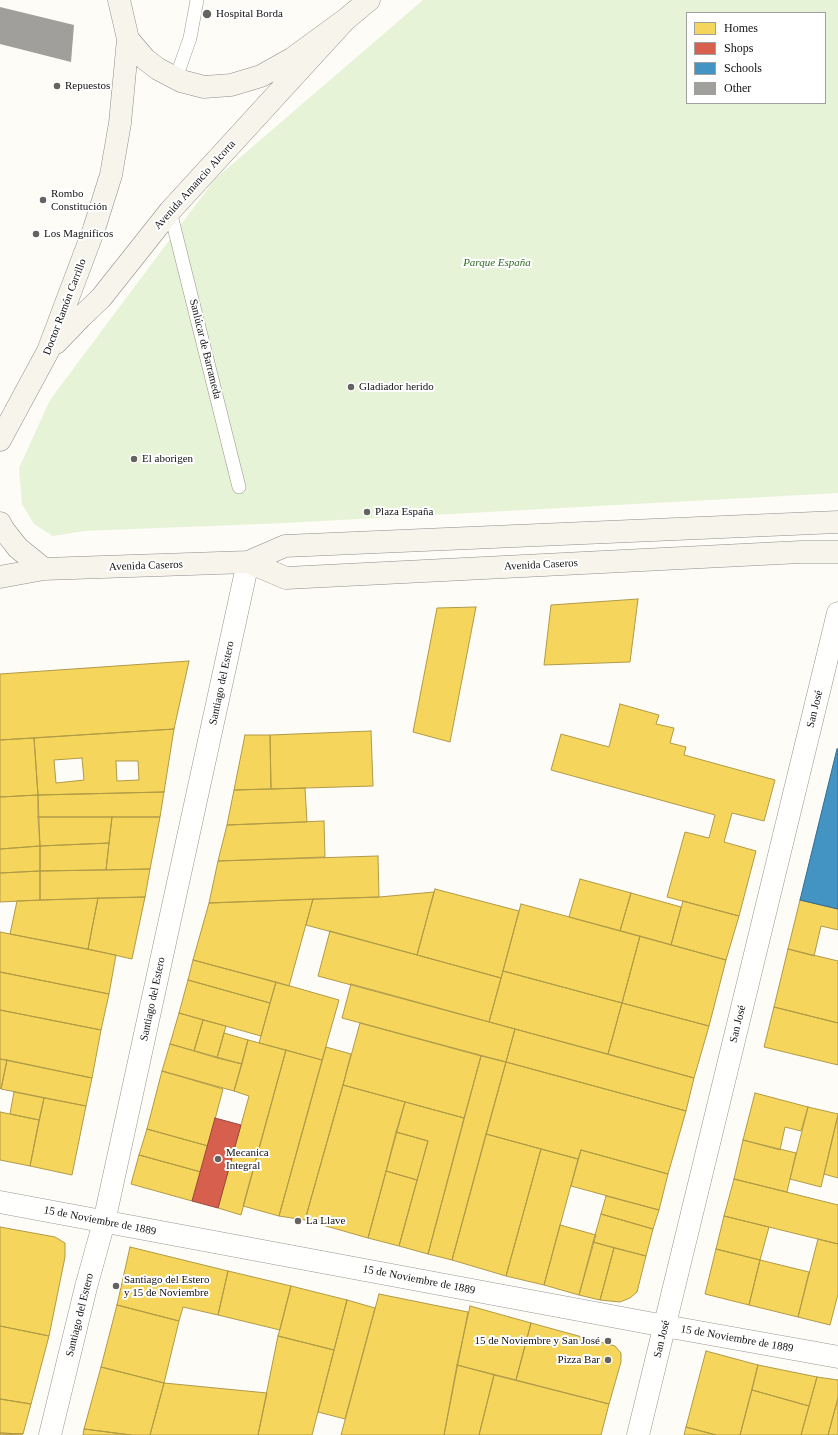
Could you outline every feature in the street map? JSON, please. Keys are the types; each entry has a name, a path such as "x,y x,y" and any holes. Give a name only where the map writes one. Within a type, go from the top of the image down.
{"main road":[{"name":"Doctor Ramón Carrillo","path":"0,440 48,352 94,229 111,175 120,123 128,39 119,0"},
{"name":"Avenida Amancio Alcorta","path":"128,39 145,59 158,69 176,78 204,87 231,85 261,76 293,58 345,20 369,0"},
{"name":"Avenida Amancio Alcorta","path":"48,352 101,298 170,211 345,20"},
{"name":"Avenida Caseros","path":"0,577 44,569 248,562 285,546 838,522"},
{"path":"0,523 3,530 18,548 44,569"},
{"name":"Avenida Caseros","path":"248,562 286,578 801,552 838,552"}],"street":[{"name":"Santiago del Estero","path":"50,1435 86,1287 104,1222 248,562"},
{"name":"San José","path":"638,1435 838,613"},
{"name":"15 de Noviembre de 1889","path":"0,1202 838,1357"}],"lane":[{"path":"176,78 190,38 197,0"},
{"name":"Sanlúcar de Barrameda","path":"170,211 239,487"}],"green space":[{"name":"Parque España","path":"423,0 838,0 838,493 285,523 84,531 53,536 34,524 22,504 19,468 50,400 215,179"}],"building: Homes":[{"path":"638,599 630,662 544,665 551,605"},
{"path":"476,607 450,742 413,732 437,608"},
{"path":"189,661 174,729 0,740 0,674"},
{"path":"620,704 659,715 656,724 674,728 670,743 686,747 684,755 775,780 764,821 732,813 724,842 756,851 739,916 667,897 685,832 709,838 715,815 551,770 561,734 609,747"},
{"path":"174,729 164,792 38,795 34,738","holes":["82,758 84,780 56,783 54,760","116,761 138,761 139,780 117,781"]},
{"path":"371,731 373,786 271,789 270,735"},
{"path":"245,735 270,735 271,789 234,790"},
{"path":"34,738 38,795 0,797 0,740"},
{"path":"305,788 307,822 227,825 234,790"},
{"path":"164,792 160,817 38,817 38,795"},
{"path":"38,795 40,846 0,849 0,797"},
{"path":"38,817 112,817 109,843 40,846"},
{"path":"112,817 160,817 150,869 106,870"},
{"path":"324,821 325,857 218,861 227,825"},
{"path":"109,843 106,870 40,871 40,846"},
{"path":"40,846 40,871 0,873 0,849"},
{"path":"378,856 379,897 209,903 218,861"},
{"path":"150,869 145,897 40,900 40,871"},
{"path":"40,871 40,900 0,902 0,873"},
{"path":"580,879 631,893 620,931 569,917"},
{"path":"435,889 519,911 501,978 417,955"},
{"path":"434,892 417,955 306,925 313,899 379,897"},
{"path":"631,893 681,907 671,945 620,931"},
{"path":"145,897 132,959 88,949 98,898"},
{"path":"98,898 88,949 10,934 17,901"},
{"path":"313,899 289,986 193,960 209,903"},
{"path":"800,900 838,909 838,930 821,926 814,956 788,949"},
{"path":"683,901 739,916 726,960 671,945"},
{"path":"521,904 640,936 622,1003 503,971"},
{"path":"330,931 501,978 489,1022 318,976"},
{"path":"0,932 116,955 109,994 0,972"},
{"path":"640,936 726,960 709,1026 622,1003"},
{"path":"788,949 838,961 838,1023 774,1007"},
{"path":"193,960 276,982 270,1003 188,980"},
{"path":"503,971 622,1003 608,1054 489,1022"},
{"path":"0,972 109,994 101,1030 0,1010"},
{"path":"188,980 270,1003 261,1036 179,1013"},
{"path":"276,982 339,1000 322,1060 259,1043"},
{"path":"351,984 515,1029 506,1062 342,1018"},
{"path":"622,1003 709,1026 694,1078 608,1054"},
{"path":"774,1007 838,1023 838,1065 764,1047"},
{"path":"0,1010 101,1030 92,1078 0,1059"},
{"path":"179,1013 203,1020 194,1051 170,1044"},
{"path":"203,1020 226,1026 217,1058 194,1051"},
{"path":"360,1023 481,1056 464,1118 343,1085"},
{"path":"515,1029 694,1078 686,1111 506,1062"},
{"path":"224,1033 248,1040 242,1064 217,1058"},
{"path":"248,1040 286,1050 241,1215 218,1208 249,1096 234,1091"},
{"path":"170,1044 242,1064 234,1091 162,1071"},
{"path":"326,1047 351,1054 343,1085 305,1220 279,1216"},
{"path":"286,1050 322,1060 279,1216 243,1206"},
{"path":"481,1056 506,1062 452,1260 428,1254"},
{"path":"0,1059 7,1060 1,1089 0,1088"},
{"path":"7,1060 92,1078 86,1106 1,1089"},
{"path":"506,1062 686,1111 668,1174 581,1150 578,1159 486,1134"},
{"path":"162,1071 223,1089 208,1146 147,1129"},
{"path":"343,1085 405,1102 368,1238 305,1220"},
{"path":"14,1092 44,1098 39,1120 10,1114"},
{"path":"755,1093 808,1107 801,1131 785,1127 780,1150 743,1140"},
{"path":"44,1098 86,1106 72,1175 30,1166"},
{"path":"405,1102 464,1118 428,1254 399,1246 428,1141 396,1132"},
{"path":"808,1107 838,1114 821,1187 790,1179"},
{"path":"0,1112 39,1120 30,1166 0,1160"},
{"path":"838,1116 838,1178 824,1174"},
{"path":"147,1129 208,1146 201,1172 139,1155"},
{"path":"396,1132 428,1141 417,1180 386,1171"},
{"path":"486,1134 541,1149 506,1276 452,1260"},
{"path":"743,1140 796,1153 787,1192 734,1179"},
{"path":"541,1149 578,1159 544,1285 506,1276"},
{"path":"581,1150 668,1174 659,1210 571,1186"},
{"path":"139,1155 201,1172 192,1201 131,1184"},
{"path":"386,1171 417,1180 399,1246 368,1238"},
{"path":"734,1179 838,1205 838,1244 724,1216"},
{"path":"606,1196 659,1210 653,1229 601,1214"},
{"path":"601,1214 653,1229 646,1256 593,1242"},
{"path":"724,1216 769,1227 760,1260 716,1249"},
{"path":"560,1225 596,1235 579,1295 544,1285"},
{"path":"0,1227 55,1237 65,1243 65,1257 49,1336 0,1326"},
{"path":"818,1239 838,1244 838,1294 830,1325 798,1317"},
{"path":"593,1242 614,1248 600,1300 579,1295"},
{"path":"130,1247 228,1271 218,1315 183,1307 179,1321 117,1305"},
{"path":"614,1248 646,1256 637,1292 630,1298 620,1302 600,1300"},
{"path":"716,1249 760,1260 749,1305 705,1294"},
{"path":"760,1260 809,1272 798,1317 749,1305"},
{"path":"228,1271 291,1286 280,1330 218,1315"},
{"path":"291,1286 347,1300 334,1350 278,1336"},
{"path":"379,1294 468,1312 444,1435 341,1435"},
{"path":"347,1300 375,1308 345,1419 318,1412"},
{"path":"117,1305 179,1321 164,1383 101,1367"},
{"path":"470,1306 531,1323 516,1380 457,1365"},
{"path":"531,1323 615,1346 621,1353 621,1362 609,1404 516,1380"},
{"path":"0,1326 49,1336 31,1404 0,1399"},
{"path":"278,1336 334,1350 312,1435 258,1435"},
{"path":"706,1351 758,1365 740,1435 716,1435 686,1427"},
{"path":"457,1365 494,1375 479,1435 444,1435"},
{"path":"758,1365 817,1377 809,1406 752,1390"},
{"path":"101,1367 164,1383 150,1435 131,1435 84,1429"},
{"path":"494,1375 609,1404 601,1435 479,1435"},
{"path":"817,1377 838,1380 838,1398 828,1435 801,1435"},
{"path":"164,1383 267,1393 258,1435 150,1435"},
{"path":"752,1390 809,1406 801,1435 740,1435"},
{"path":"838,1398 838,1435 828,1435"},
{"path":"0,1399 31,1404 23,1434 0,1433"},
{"path":"686,1427 716,1435 684,1435"},
{"path":"84,1429 131,1435 83,1435"},
{"path":"0,1433 23,1434 0,1435"}],"building: Shops":[{"name":"Mecanica Integral","path":"215,1118 241,1125 218,1208 192,1201"}],"building: Schools":[{"path":"838,749 838,909 800,900"}],"building: Other":[{"path":"0,7 74,25 71,62 0,44"}],"place":[{"name":"Hospital Borda","path":"207,14"},
{"name":"Repuestos","path":"57,86"},
{"name":"Rombo Constitución","path":"43,200"},
{"name":"Los Magnificos","path":"36,234"},
{"name":"Gladiador herido","path":"351,387"},
{"name":"El aborigen","path":"134,459"},
{"name":"Plaza España","path":"367,512"},
{"name":"Mecanica Integral","path":"218,1159"},
{"name":"La Llave","path":"298,1221"},
{"name":"Santiago del Estero y 15 de Noviembre","path":"116,1286"},
{"name":"15 de Noviembre y San José","path":"608,1341"},
{"name":"Pizza Bar","path":"608,1360"}]}
